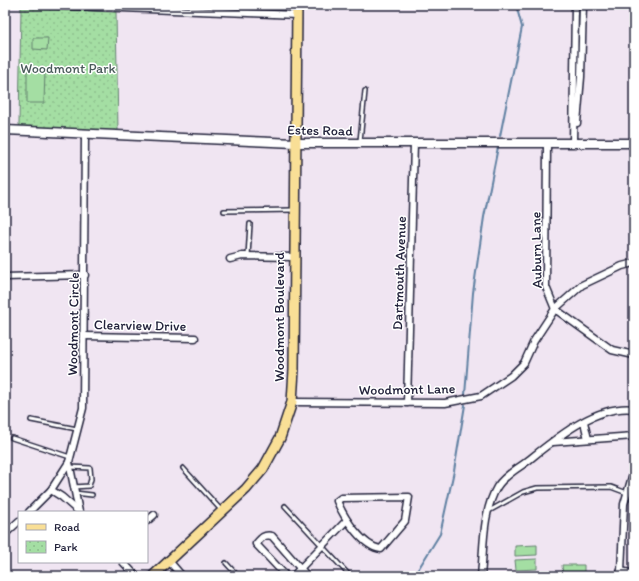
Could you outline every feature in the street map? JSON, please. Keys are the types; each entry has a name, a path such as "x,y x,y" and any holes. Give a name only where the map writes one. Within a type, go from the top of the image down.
{"main road":[{"name":"Woodmont Boulevard","path":"153,576 246,489 271,456 280,438 292,402 294,370 294,210 297,5"},
{"name":"Estes Road","path":"5,130 295,143 634,143"}],"street":[{"path":"46,5 297,15"},
{"path":"573,143 582,44 583,7 575,8 575,44 578,80"},
{"path":"575,44 582,44"},
{"name":"Woodmont Circle","path":"79,511 73,486 70,462 83,408 86,133"},
{"name":"Dartmouth Avenue","path":"407,403 414,143"},
{"name":"Auburn Lane","path":"547,144 546,287 555,309"},
{"path":"230,259 248,256 294,257"},
{"name":"Woodmont Lane","path":"292,402 445,403 481,396 511,376 524,363 534,341 555,309 582,285 622,266 634,263"},
{"path":"5,277 85,275"},
{"path":"555,309 612,350 634,355"},
{"name":"Clearview Drive","path":"84,336 195,338"},
{"path":"481,576 488,512 497,486 552,442 584,422 602,413 634,409"},
{"path":"584,422 588,440"},
{"path":"552,442 634,436"},
{"path":"30,511 51,490 70,462"},
{"path":"634,470 624,504 619,574 634,574"},
{"path":"51,490 62,497 78,511"},
{"path":"409,497 405,522 381,549 374,548 346,521 337,501 341,498 409,497"},
{"path":"148,520 154,515"},
{"path":"293,576 346,521"},
{"path":"5,534 18,522"},
{"path":"286,576 256,544 266,535 272,536 307,576"},
{"path":"169,561 182,576"},
{"path":"124,563 136,576"}],"lane":[{"path":"360,143 365,91"},
{"path":"224,211 294,210"},
{"path":"248,256 250,224"},
{"path":"31,420 78,430"},
{"path":"12,438 70,462 90,468 91,479 89,486 73,486"},
{"path":"183,468 222,511"},
{"path":"488,512 523,492 537,488 611,487 627,493"},
{"path":"75,493 92,494"},
{"path":"285,506 350,576"},
{"path":"226,563 238,576"}],"green space":[{"name":"Woodmont Park","path":"21,7 116,12 118,131 20,128"},
{"path":"33,38 48,38 47,50 33,49"},
{"path":"27,70 45,70 44,103 27,103"},
{"path":"537,545 537,555 515,556 515,546"},
{"path":"537,559 537,569 516,570 515,560"},
{"path":"562,565 584,565 584,575 563,575"}],"waterway":[{"path":"500,136 522,27 516,5"},
{"path":"465,395 473,293 484,217 498,147"},
{"path":"414,576 440,534 454,471 465,405"}]}
